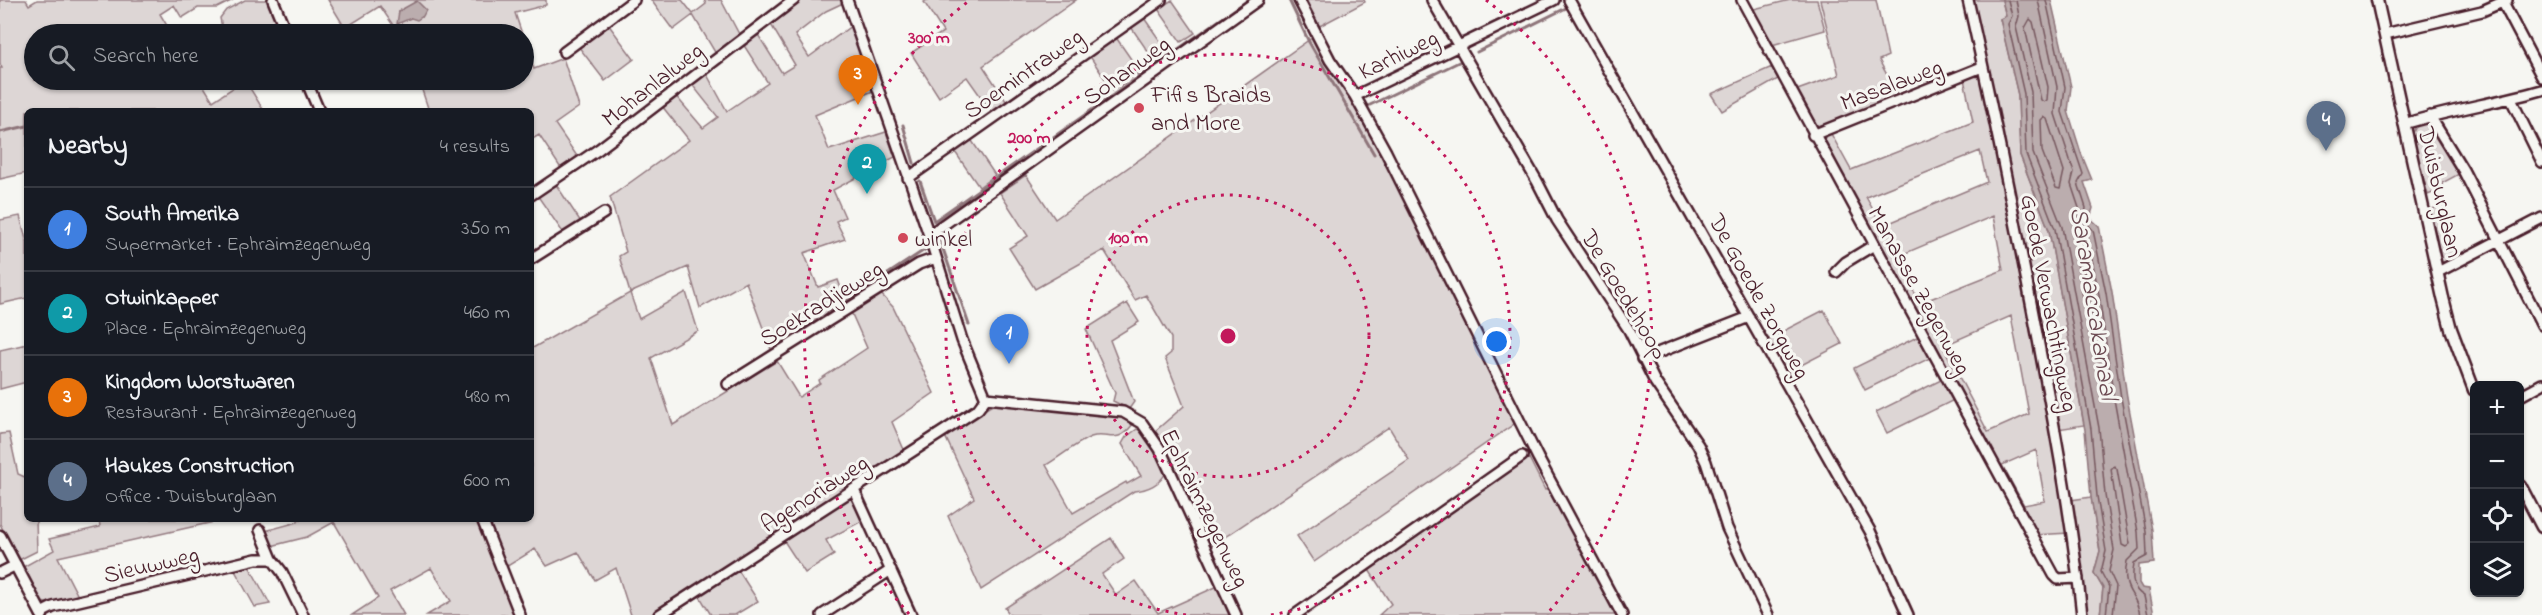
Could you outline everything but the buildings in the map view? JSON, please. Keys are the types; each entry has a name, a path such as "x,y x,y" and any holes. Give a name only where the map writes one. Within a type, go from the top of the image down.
{"street":[{"path":"273,0 284,24"},
{"path":"564,52 634,0"},
{"name":"Mohanlalweg","path":"534,193 599,149 794,0"},
{"name":"Soemintraweg","path":"908,178 1161,0"},
{"name":"Sohanweg","path":"929,235 1258,0"},
{"path":"1299,0 1330,60 1355,96 1386,152 1538,458 1622,615"},
{"name":"De Goedehoop","path":"1432,0 1557,220 1629,330 1642,359 1698,445 1706,462 1727,528 1768,615"},
{"name":"Karhiweg","path":"1355,96 1554,0"},
{"name":"De Goede Zorgweg","path":"1569,0 1870,531 1908,615"},
{"name":"Manasse Zegenweg","path":"1742,0 1813,135 2054,575 2058,579 2078,578"},
{"name":"Goede Verwachtingweg","path":"1968,0 2011,201 2045,379 2074,540 2082,615"},
{"name":"Duisburglaan","path":"2377,0 2451,328 2472,381"},
{"path":"2385,34 2482,11 2505,1 2542,77"},
{"path":"850,2 962,340 987,398"},
{"name":"Masalaweg","path":"1813,135 1982,67"},
{"path":"310,90 318,108"},
{"path":"2404,124 2542,90"},
{"path":"2511,99 2542,162"},
{"path":"2430,116 2463,170 2542,325"},
{"path":"534,257 604,213"},
{"path":"2438,272 2542,218"},
{"path":"1836,272 1846,262 1874,245"},
{"name":"Soekradjieweg","path":"728,384 919,264 936,258"},
{"path":"1642,359 1749,317"},
{"path":"2524,394 2542,384"},
{"name":"Agenoriaweg","path":"659,615 978,409 987,398"},
{"name":"Ephraimzegenweg","path":"987,398 1123,412 1142,423 1160,449 1236,615"},
{"path":"1295,615 1522,456"},
{"path":"2522,489 2542,527"},
{"path":"854,490 910,615"},
{"path":"483,522 520,615"},
{"path":"260,530 272,559 282,572 303,615"},
{"path":"0,536 41,614"},
{"name":"Sieuwweg","path":"41,614 53,607 245,562 272,559"},
{"path":"0,573 16,565"},
{"path":"822,615 891,570"}],"shaded area":[{"path":"0,0 26,0 29,5 37,0 233,0 217,8 198,8 182,18 174,5 160,14 166,24 24,24 24,90 206,90 213,101 230,90 251,90 262,108 24,108 24,174 0,179 0,68 2,68 0,64"},
{"path":"245,0 269,0 279,24 221,24 220,18 226,10"},
{"path":"328,0 546,0 546,5 515,13 519,24 392,24 380,6 351,24 343,24"},
{"path":"651,0 682,0 693,14 706,4 704,0 721,0 740,36 716,54 693,15 673,30"},
{"path":"800,0 842,0 843,3 826,11 795,35 809,57 851,26 873,91 815,115 829,150 886,132 895,157 833,190 845,217 836,221 845,239 804,253 818,287 838,280 848,307 773,355 746,282 700,308 688,267 630,293 619,256 626,252 610,197 689,140 662,106 675,95 703,128 718,117 690,82 705,71 727,111 768,83 743,44 757,33 782,73 795,65 770,23"},
{"path":"927,0 1076,0 983,66 1008,104 993,114 967,77 939,97 911,53 943,32 924,2"},
{"path":"1172,0 1195,33 1181,42 1158,9"},
{"path":"1302,0 1364,0 1365,2 1316,28"},
{"path":"1790,0 1817,0 1825,30 1768,46 1750,10"},
{"path":"1820,0 1876,0 1888,56 1879,60 1900,99 1818,131 1792,92 1839,75"},
{"path":"1972,0 2002,0 2006,17 2000,19 2018,95 2020,155 2049,230 2084,425 2058,429"},
{"path":"1144,18 1168,52 1155,62 1131,27"},
{"path":"608,24 634,59 605,81 578,46"},
{"path":"1115,36 1140,72 1113,91 1089,55"},
{"path":"1313,37 1386,160 1517,422 1314,562 1297,536 1409,460 1389,427 1210,547 1154,432 1184,406 1165,358 1171,353 1171,338 1146,295 1135,300 1104,250 1035,289 1009,248 1028,236 1000,193 1026,175 1055,219"},
{"path":"563,58 579,107 555,124 579,159 562,170 539,135 534,138 534,108 428,108 422,90 534,90 534,69"},
{"path":"1772,67 1778,79 1722,111 1711,94"},
{"path":"1974,76 1983,82 2069,533 2034,535 1821,142 1822,137 1830,132 1851,170 1973,122 1964,79","holes":["1980,151 1987,182 1882,226 1866,197","1993,216 2003,270 1920,303 1896,257","2011,316 2029,414 1988,432 1943,346","2036,450 2045,501 2024,505 2002,465"]},
{"path":"2428,121 2461,173 2442,183 2444,188 2428,195 2412,135 2417,124"},
{"path":"970,138 995,175 979,187 953,149"},
{"path":"555,183 581,222 564,234 537,195"},
{"path":"2445,204 2457,257 2445,263 2441,261 2430,210"},
{"path":"20,216 24,231 24,299 0,304 0,220"},
{"path":"686,292 698,331 651,358 673,425 777,361 799,397 820,383 819,380 867,348 851,312 880,293 893,307 934,393 892,422 905,452 652,615 631,615 616,568 595,580 578,552 547,566 535,549 506,567 488,522 534,522 534,347 630,293 639,319"},
{"path":"1127,303 1139,322 1110,340 1134,402 1129,409 1113,401 1115,393 1086,329"},
{"path":"1824,310 1842,344 1784,374 1766,340"},
{"path":"1921,335 1932,357 1865,390 1854,368"},
{"path":"24,345 24,383 0,389 0,350"},
{"path":"1943,379 1954,400 1887,433 1876,412"},
{"path":"994,404 1118,414 1133,424 1117,437 1091,437 1046,465 1073,513 1126,482 1127,484 1141,476 1122,444 1126,437 1137,429 1145,433 1166,472 1157,483 1149,488 1134,491 981,590 948,516 974,498 944,434"},
{"path":"9,433 18,474 24,477 24,522 36,522 37,551 19,560 0,524 0,434"},
{"path":"1529,458 1545,490 1550,487 1619,615 1379,615 1391,604 1369,570"},
{"path":"851,497 864,520 826,540 834,555 805,573 784,541"},
{"path":"2091,497 2100,551 2094,573 2103,588 2100,615 2086,615 2071,500"},
{"path":"99,522 214,522 58,557 79,598 51,604 41,602 23,567 54,550 49,539 100,527"},
{"path":"298,522 334,522 307,537 271,546 265,531"},
{"path":"334,522 478,522 516,615 427,615 451,601 431,568 390,591 404,615 352,615 378,598"},
{"path":"1111,538 1124,559 1102,574 1116,595 1136,581 1158,613 1218,586 1231,615 1010,615 1005,608"},
{"path":"248,564 270,604 255,607 233,567"},
{"path":"738,570 758,601 735,615 711,615 699,595"}],"water":[{"name":"Saramaccakanaal","path":"2002,0 2051,0 2071,87 2068,111 2092,180 2084,182 2093,208 2090,218 2099,226 2152,530 2154,563 2139,565 2139,583 2142,588 2149,589 2154,615 2100,615 2103,588 2094,573 2100,551 2091,497 2085,430 2049,230 2020,155 2018,95 2000,19 2006,16"},
{"path":"417,1 426,10 423,16 417,20 411,18 397,24 399,11"}],"waterway":[{"path":"920,181 934,221 1248,0"},
{"path":"1289,0 1309,42 1374,154"},
{"path":"1477,52 1566,8"},
{"path":"1368,106 1461,61"},
{"path":"903,125 914,163"},
{"path":"0,132 24,127"},
{"path":"939,237 969,325"},
{"path":"726,380 926,249"}],"place":[{"name":"Kingdom Worstwaren","path":"858,105"},
{"name":"Fifis Braids and More","path":"1139,108"},
{"name":"Haukes Construction","path":"2326,151"},
{"name":"Otwinkapper","path":"867,194"},
{"name":"winkel","path":"903,238"},
{"name":"South Amerika","path":"1009,364"}]}
